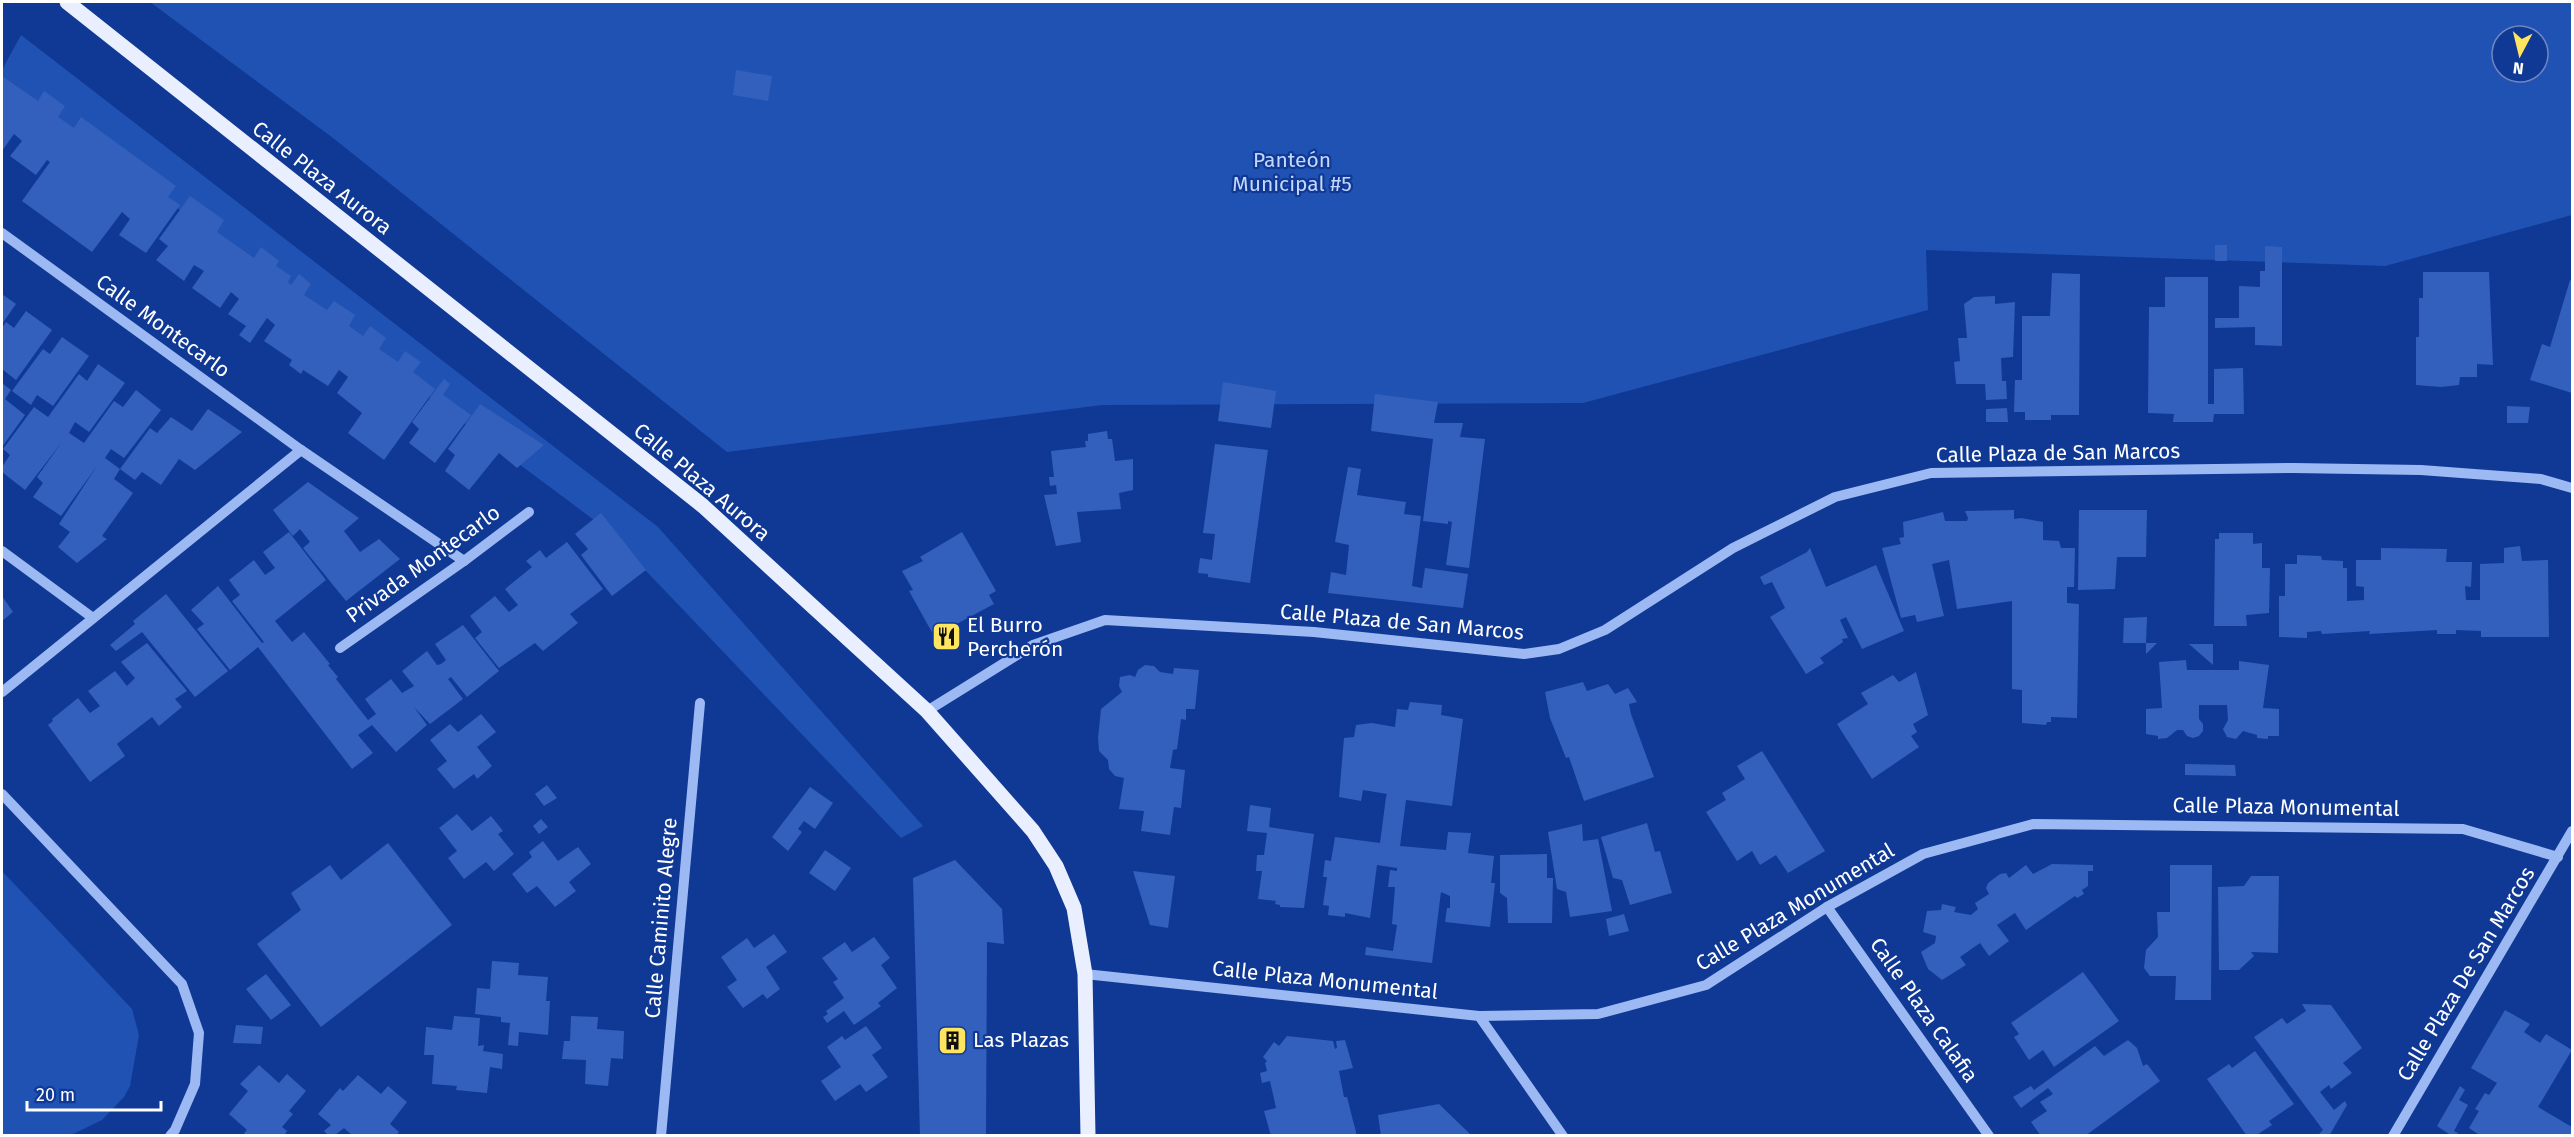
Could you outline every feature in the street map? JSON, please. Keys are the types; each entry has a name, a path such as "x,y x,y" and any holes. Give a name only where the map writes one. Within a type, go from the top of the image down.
{"main road":[{"name":"Calle Plaza Aurora","path":"67,2 703,506 927,711 1033,831 1056,866 1074,908 1084,974 1088,1136"}],"street":[{"name":"Calle Montecarlo","path":"2,233 301,450 464,561"},
{"path":"2,692 301,450"},
{"name":"Calle Plaza de San Marcos","path":"927,711 1034,645 1105,620 1314,632 1524,654 1559,649 1605,630 1733,548 1834,497 1931,473 2293,468 2421,470 2541,479 2572,488"},
{"name":"Privada Montecarlo","path":"340,648 464,561 529,512"},
{"path":"2,551 93,618"},
{"name":"Calle Caminito Alegre","path":"661,1136 700,704"},
{"path":"2,794 182,984 199,1033 195,1084 170,1136"},
{"name":"Calle Plaza Monumental","path":"1084,974 1479,1016 1598,1014 1706,985 1827,907 1923,854 2033,824 2463,829 2558,857"},
{"name":"Calle Plaza De San Marcos","path":"2393,1136 2572,831"},
{"name":"Calle Plaza Calafia","path":"1827,907 1989,1136"},
{"path":"1479,1016 1563,1136"}],"green space":[{"name":"Panteón Municipal #5","path":"150,2 2572,2 2572,215 2385,266 1926,250 1928,310 1583,403 1102,405 727,452 333,138"},
{"path":"21,35 658,527 923,826 901,838 606,529 2,77 2,70"},
{"path":"2,871 132,1009 139,1035 130,1086 124,1097 102,1120 71,1135 2,1135"}],"building":[{"path":"736,70 772,76 768,101 733,95"},
{"path":"2,76 38,101 44,91 65,106 58,117 74,128 81,117 176,186 168,197 180,205 146,253 119,235 130,219 122,212 92,252 22,201 50,162 47,160 36,175 10,156 22,141 14,134 2,151"},
{"path":"190,196 224,220 217,232 254,258 261,247 279,261 276,266 291,276 288,282 291,285 299,274 311,284 304,295 327,310 334,301 355,315 349,326 363,336 370,326 386,338 379,349 398,362 405,351 421,362 413,372 435,389 384,460 348,433 362,413 337,393 348,377 339,370 328,386 303,370 301,374 289,365 292,360 264,341 275,325 267,318 250,343 239,335 246,326 228,314 239,299 231,292 220,308 192,288 204,271 194,265 184,281 156,260 168,246 159,239"},
{"path":"2215,245 2227,245 2227,261 2215,261"},
{"path":"2265,246 2282,247 2282,346 2255,345 2255,327 2215,328 2215,318 2239,318 2239,286 2260,287 2260,271 2265,271"},
{"path":"2423,272 2489,272 2493,365 2477,364 2477,377 2460,377 2459,385 2441,387 2416,385 2416,337 2419,337 2419,298 2423,298"},
{"path":"2052,273 2080,274 2079,415 2051,415 2051,420 2025,420 2025,412 2014,412 2015,380 2022,380 2022,316 2050,316"},
{"path":"2165,277 2208,277 2208,404 2214,404 2214,369 2243,368 2244,414 2214,414 2213,422 2173,422 2174,414 2148,413 2149,307 2165,307"},
{"path":"2570,280 2572,281 2572,393 2530,380 2542,344 2550,347"},
{"path":"2,294 16,304 2,324"},
{"path":"1995,296 1995,304 2015,302 2013,357 2001,358 2002,381 2006,381 2007,399 1986,400 1985,384 1956,384 1954,362 1960,361 1958,338 1967,338 1964,304 1974,297"},
{"path":"26,311 52,330 16,380 2,369 2,328 6,322 14,328"},
{"path":"62,337 89,356 53,406 37,395 31,405 12,391 43,349 50,354"},
{"path":"98,364 125,383 89,432 75,422 69,433 84,443 114,401 123,407 136,390 161,410 124,458 111,449 105,458 120,469 114,479 133,493 102,536 107,539 77,563 58,547 70,532 59,524 97,466 61,516 33,497 43,483 37,477 62,442 25,490 2,472 2,467 10,455 3,449 34,407 48,417 79,374 87,381"},
{"path":"444,379 450,384 443,395 471,415 435,463 409,443 419,429 412,422"},
{"path":"1223,382 1276,391 1271,428 1218,421"},
{"path":"2,383 11,390 5,399 25,415 2,447"},
{"path":"1375,394 1438,402 1434,423 1463,423 1460,437 1485,439 1469,568 1446,565 1452,522 1448,521 1448,524 1423,521 1433,439 1371,431"},
{"path":"480,404 544,445 517,468 499,453 469,490 445,471 455,455 448,449"},
{"path":"2507,406 2530,407 2528,423 2507,423"},
{"path":"2007,408 2008,422 1986,422 1986,409"},
{"path":"208,409 242,432 195,470 179,459 161,485 142,472 135,480 120,469 150,428 157,433 171,417 192,431"},
{"path":"1107,431 1108,439 1112,439 1115,461 1133,459 1133,490 1119,493 1121,509 1077,512 1081,542 1056,546 1044,495 1057,494 1056,485 1050,486 1049,477 1054,477 1051,451 1086,447 1085,441 1088,441 1088,434"},
{"path":"1215,444 1268,450 1250,583 1208,577 1208,574 1198,573 1200,558 1212,560 1215,534 1203,533"},
{"path":"1348,467 1361,469 1357,495 1406,502 1404,514 1421,516 1412,586 1422,588 1425,568 1468,574 1463,608 1328,593 1331,572 1346,575 1349,545 1335,542"},
{"path":"308,482 359,518 344,531 360,552 379,539 400,559 346,601 303,548 310,542 300,529 293,536 273,510"},
{"path":"2014,510 2014,519 2043,522 2043,540 2059,541 2061,548 2075,548 2074,587 2067,587 2067,603 2079,604 2077,718 2051,717 2051,722 2047,722 2046,725 2022,723 2022,690 2012,689 2012,601 1957,609 1949,560 1932,564 1944,616 1917,622 1915,615 1901,618 1882,548 1901,544 1899,538 1904,537 1903,522 1943,512 1945,521 1967,521 1965,511"},
{"path":"2079,510 2147,510 2146,557 2117,557 2115,589 2078,590"},
{"path":"601,513 646,570 612,596 581,555 588,549 575,534"},
{"path":"289,532 326,580 275,621 292,642 304,632 330,664 328,665 338,677 336,679 368,720 376,714 365,699 391,679 402,693 414,686 402,671 427,651 437,665 441,664 446,660 435,644 463,625 499,671 467,697 451,677 448,679 463,699 430,724 414,707 427,725 396,752 372,725 358,735 373,753 352,769 258,647 230,670 197,629 204,624 191,610 218,586 262,643 264,642 232,601 240,595 229,580 254,560 265,575 275,568 263,552"},
{"path":"962,532 996,591 989,595 994,604 934,636 909,591 913,590 902,571 923,561 920,557"},
{"path":"2219,533 2253,533 2253,544 2262,543 2262,568 2270,568 2269,613 2246,615 2247,626 2214,626 2215,539 2219,539"},
{"path":"567,542 603,589 570,614 578,623 543,651 535,643 499,668 475,638 482,632 470,616 495,596 509,612 518,605 505,589 532,567 526,561 540,550 546,558"},
{"path":"2520,546 2522,561 2548,560 2549,637 2481,637 2481,631 2456,630 2456,634 2437,634 2437,630 2369,634 2370,631 2322,634 2321,631 2307,632 2307,638 2279,637 2279,596 2285,596 2285,564 2297,564 2297,555 2321,556 2322,560 2343,561 2343,568 2347,568 2347,601 2364,600 2364,587 2356,586 2356,560 2381,560 2381,548 2447,549 2446,562 2472,562 2471,587 2465,586 2466,600 2480,600 2480,564 2504,563 2504,548"},
{"path":"1810,548 1826,587 1876,565 1904,631 1862,649 1846,617 1840,620 1848,638 1842,639 1843,642 1820,658 1824,663 1806,674 1770,617 1785,608 1772,582 1764,585 1760,577 1807,552"},
{"path":"166,594 228,671 195,697 142,632 116,651 110,645 135,624 133,621"},
{"path":"2,596 13,612 2,621"},
{"path":"2147,617 2146,643 2123,643 2124,618"},
{"path":"147,643 187,691 175,699 182,707 159,726 152,717 118,743 125,756 90,782 48,725 78,698 90,713 100,706 88,691 115,671 127,686 135,678 121,662"},
{"path":"2146,643 2157,643 2146,654"},
{"path":"2189,644 2213,644 2213,665"},
{"path":"2186,660 2187,670 2239,670 2239,661 2269,665 2263,708 2279,709 2279,736 2268,736 2268,739 2257,738 2257,735 2243,731 2236,739 2227,737 2223,729 2228,720 2227,705 2199,705 2199,719 2203,724 2203,731 2199,736 2193,738 2187,736 2183,730 2177,730 2167,738 2158,739 2158,736 2146,734 2146,709 2162,708 2159,662"},
{"path":"1145,665 1154,666 1160,672 1173,674 1174,668 1199,670 1195,709 1186,709 1186,720 1181,719 1177,749 1173,750 1170,768 1185,770 1181,808 1174,807 1170,835 1141,831 1144,811 1119,809 1124,778 1115,776 1109,769 1108,760 1099,751 1101,709 1122,692 1119,686 1120,677 1130,675 1135,677 1138,670"},
{"path":"1916,672 1928,715 1913,724 1917,732 1911,736 1919,747 1872,779 1837,724 1868,704 1861,693 1893,675 1899,682"},
{"path":"1583,682 1587,691 1608,684 1615,694 1628,688 1637,702 1629,704 1631,714 1654,777 1584,801 1569,757 1566,758 1550,718 1545,692"},
{"path":"1410,702 1442,705 1441,715 1463,719 1452,806 1406,800 1400,846 1446,850 1448,832 1471,833 1468,853 1494,856 1491,883 1495,883 1490,927 1445,922 1447,908 1450,908 1450,896 1441,892 1432,963 1365,955 1366,947 1393,951 1397,925 1392,924 1395,887 1388,887 1390,870 1397,871 1397,868 1377,865 1370,918 1345,913 1345,917 1328,915 1329,906 1323,905 1327,877 1323,877 1325,860 1331,861 1335,837 1380,843 1387,794 1363,790 1361,801 1339,797 1344,738 1354,737 1356,725 1372,723 1395,727 1397,709 1408,710"},
{"path":"481,714 496,732 477,747 492,766 477,779 474,774 454,789 437,769 447,761 430,740 450,724 458,732"},
{"path":"1762,751 1825,851 1788,873 1776,855 1760,865 1752,851 1737,861 1706,812 1726,800 1722,793 1745,779 1737,766"},
{"path":"2185,764 2235,765 2236,776 2185,775"},
{"path":"547,785 557,798 544,806 535,794"},
{"path":"810,787 833,803 815,829 804,821 798,829 802,832 788,851 772,837"},
{"path":"1250,805 1271,808 1269,827 1314,834 1304,908 1280,907 1275,904 1276,901 1258,899 1262,871 1256,871 1257,855 1264,855 1267,833 1247,831"},
{"path":"457,814 472,831 491,816 503,831 498,834 514,854 494,871 486,862 464,879 448,858 457,851 439,828"},
{"path":"541,819 548,827 539,834 533,826"},
{"path":"1647,823 1655,852 1660,851 1672,893 1630,905 1622,880 1613,878 1601,837"},
{"path":"1582,824 1583,841 1598,839 1612,911 1570,917 1566,892 1557,889 1548,832"},
{"path":"543,841 558,861 578,847 591,864 569,882 576,891 555,907 537,886 527,893 512,874 532,857 529,852"},
{"path":"388,843 452,925 321,1027 257,944 301,910 291,893 330,865 341,880"},
{"path":"825,850 851,868 835,891 809,873"},
{"path":"1547,854 1547,878 1553,878 1552,923 1508,923 1507,898 1500,893 1500,855"},
{"name":"Las Plazas","path":"955,860 1002,909 1004,944 987,942 986,1136 920,1136 913,878"},
{"path":"2052,864 2093,865 2093,871 2088,871 2088,886 2082,890 2084,894 2077,898 2075,896 2026,930 2015,913 1997,925 2009,941 1989,956 1980,943 1960,957 1966,965 1942,980 1928,969 1921,952 1935,943 1936,936 1923,932 1927,911 1941,910 1942,904 1956,907 1954,912 1971,915 1978,909 1975,903 1989,894 1986,888 1988,883 2000,874 2006,873 2009,878 2026,865 2033,874"},
{"path":"2170,865 2212,865 2211,1000 2175,1000 2176,976 2150,976 2144,968 2146,950 2158,937 2157,912 2170,912"},
{"path":"1133,871 1175,876 1168,928 1150,925"},
{"path":"2251,876 2279,876 2278,953 2251,952 2254,956 2239,970 2219,970 2218,887 2244,886"},
{"path":"1624,914 1629,931 1609,936 1606,919"},
{"path":"774,934 787,952 766,967 780,989 767,999 763,994 743,1008 727,987 737,980 721,957 747,938 754,948"},
{"path":"874,937 890,958 881,965 897,988 878,1003 881,1006 854,1025 844,1011 827,1023 823,1017 828,1014 826,1011 844,998 833,982 838,979 822,958 845,942 852,952"},
{"path":"492,961 519,963 518,975 548,977 546,1001 550,1001 548,1035 519,1032 518,1046 508,1045 510,1023 501,1022 501,1017 475,1014 477,988 490,989"},
{"path":"2083,972 2119,1021 2054,1067 2043,1050 2029,1060 2014,1037 2019,1034 2011,1023"},
{"path":"266,974 291,1005 271,1020 246,989"},
{"path":"2302,1004 2331,1005 2362,1048 2343,1063 2352,1073 2331,1089 2329,1085 2320,1092 2334,1110 2345,1101 2347,1105 2329,1136 2317,1136 2323,1130 2254,1037 2282,1018 2287,1024 2306,1011"},
{"path":"2505,1010 2530,1024 2524,1032 2540,1043 2546,1034 2572,1050 2538,1107 2572,1127 2572,1136 2481,1136 2469,1128 2479,1111 2475,1109 2485,1093 2489,1095 2497,1083 2471,1068"},
{"path":"454,1016 480,1018 478,1046 484,1045 483,1051 503,1054 502,1069 490,1067 487,1093 456,1090 457,1086 432,1084 434,1055 424,1055 426,1027 452,1030"},
{"path":"571,1016 598,1017 597,1029 624,1031 623,1059 611,1058 608,1086 585,1084 586,1060 562,1059 564,1041 570,1041"},
{"path":"236,1025 263,1027 261,1044 233,1043"},
{"path":"866,1026 882,1048 872,1055 888,1077 866,1092 860,1084 835,1101 821,1081 841,1067 827,1047 842,1036 845,1040"},
{"path":"1287,1036 1333,1041 1335,1049 1337,1048 1336,1041 1345,1040 1353,1068 1339,1071 1344,1097 1347,1097 1357,1136 1271,1136 1264,1111 1276,1108 1270,1081 1262,1083 1260,1073 1267,1071 1265,1063 1267,1061 1263,1057 1274,1042 1279,1046"},
{"path":"2128,1040 2137,1048 2143,1066 2147,1064 2160,1081 2085,1136 2041,1136 2031,1122 2047,1111 2040,1102 2053,1094 2048,1088 2021,1108 2013,1097 2031,1086 2034,1090 2095,1046 2104,1056"},
{"path":"2255,1051 2294,1104 2269,1121 2272,1125 2255,1136 2247,1136 2207,1079 2229,1064 2232,1068"},
{"path":"259,1065 279,1083 287,1074 306,1091 289,1111 293,1114 282,1127 287,1131 284,1136 247,1136 244,1133 247,1130 229,1114 248,1091 240,1084"},
{"path":"358,1075 381,1094 388,1086 407,1102 390,1124 399,1132 396,1136 360,1134 353,1136 344,1128 334,1136 329,1136 324,1131 331,1125 318,1114 340,1088 343,1091"},
{"path":"2460,1086 2465,1090 2459,1100 2468,1105 2454,1131 2458,1133 2457,1136 2452,1136 2437,1126"},
{"path":"1439,1104 1472,1136 1381,1136 1378,1115"}],"place":[{"name":"El Burro Percherón","path":"946,637"},
{"name":"Las Plazas","path":"952,1040"}]}
